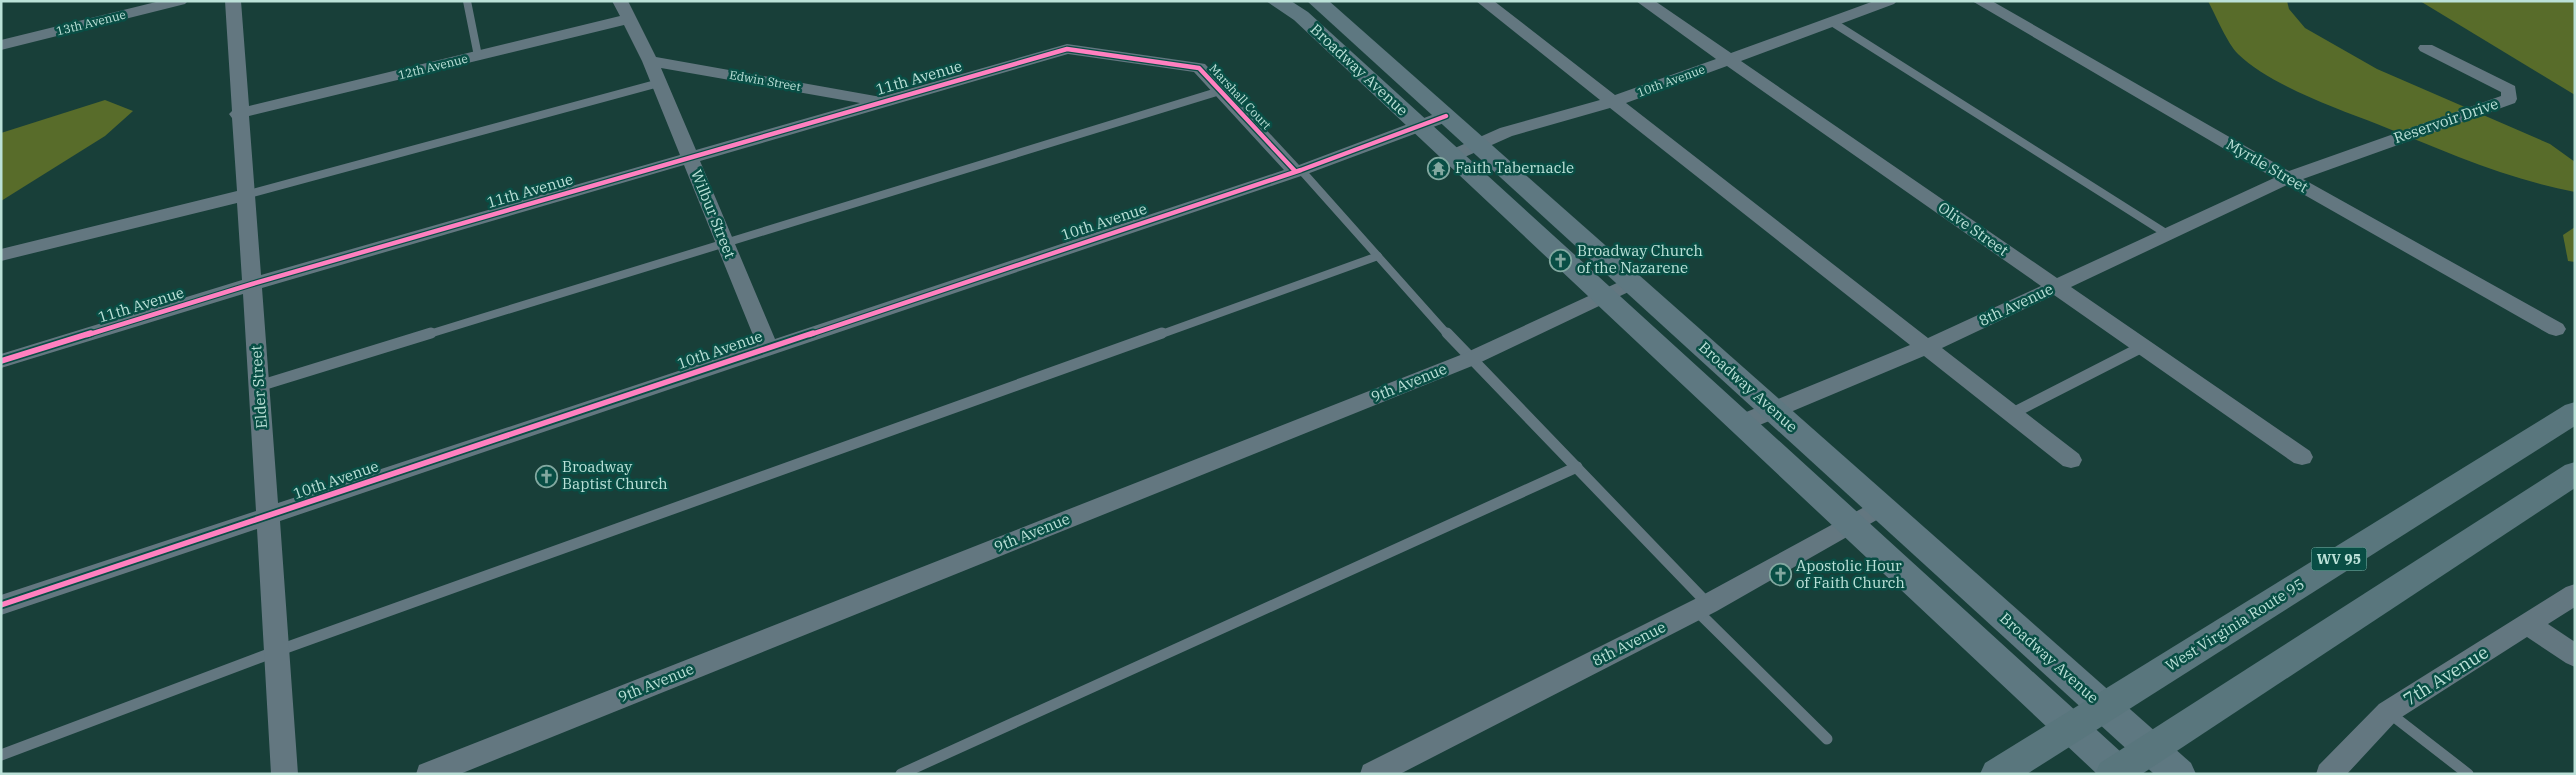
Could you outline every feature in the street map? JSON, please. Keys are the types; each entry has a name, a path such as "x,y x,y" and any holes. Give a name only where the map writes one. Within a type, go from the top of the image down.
{"main road":[{"name":"Broadway Avenue","path":"1276,1 1301,16 2117,772"},
{"name":"Broadway Avenue","path":"1316,1 1632,282 2179,774"},
{"name":"West Virginia Route 95","path":"1997,774 2575,412"},
{"path":"2117,772 2151,748 2575,473"}],"street":[{"name":"13th Avenue","path":"1,45 180,1"},
{"name":"Elder Street","path":"232,1 238,114 252,284 285,774"},
{"name":"Wilbur Street","path":"620,1 650,61 768,347"},
{"path":"1484,1 2071,460"},
{"name":"Olive Street","path":"1644,1 2302,457"},
{"name":"10th Avenue","path":"1452,156 1479,146 1506,132 1613,102 1889,1"},
{"name":"Myrtle Street","path":"1980,1 2556,329"},
{"name":"12th Avenue","path":"238,114 628,20"},
{"name":"Reservoir Drive","path":"2288,178 2508,100 2509,90 2426,48"},
{"name":"Marshall Court","path":"1067,49 1199,68 1298,171"},
{"name":"11th Avenue","path":"1,361 252,284 1067,49"},
{"name":"Edwin Street","path":"650,61 881,102"},
{"name":"10th Avenue","path":"1,605 1298,171 1446,116"},
{"name":"8th Avenue","path":"1742,423 1926,348 2288,178"},
{"path":"1,255 245,195"},
{"name":"9th Avenue","path":"429,774 1470,359 1632,282"},
{"name":"8th Avenue","path":"1373,774 1702,607 1882,507"},
{"name":"7th Avenue","path":"2329,774 2388,712 2575,594"},
{"path":"2528,624 2575,656"}],"lane":[{"path":"467,1 478,56"},
{"path":"1832,22 2167,234"},
{"path":"245,195 659,83"},
{"path":"259,386 1220,91"},
{"path":"1298,171 1378,256 1470,359 1576,467 1702,607 1827,739"},
{"path":"1,754 277,651 1378,256"},
{"path":"2011,414 2142,347"},
{"path":"901,774 1576,467"},
{"path":"2388,712 2468,774"}],"green space":[{"path":"2208,1 2287,1 2289,9 2305,28 2377,69 2550,144 2575,162 2575,192 2524,180 2474,163 2285,86 2267,76 2238,54 2226,36"},
{"path":"2420,1 2575,1 2575,95"},
{"path":"105,100 133,111 105,136 1,201 1,133"},
{"path":"2575,227 2575,262 2568,261 2563,235"}],"cycle path":[{"path":"1,361 252,284 1067,49 1199,68 1295,171"},
{"path":"1,605 1301,170 1446,116"}],"place":[{"name":"Faith Tabernacle","path":"1439,168"},
{"name":"Broadway Church of the Nazarene","path":"1561,260"},
{"name":"Broadway Baptist Church","path":"546,476"},
{"name":"Apostolic Hour of Faith Church","path":"1780,575"}]}
